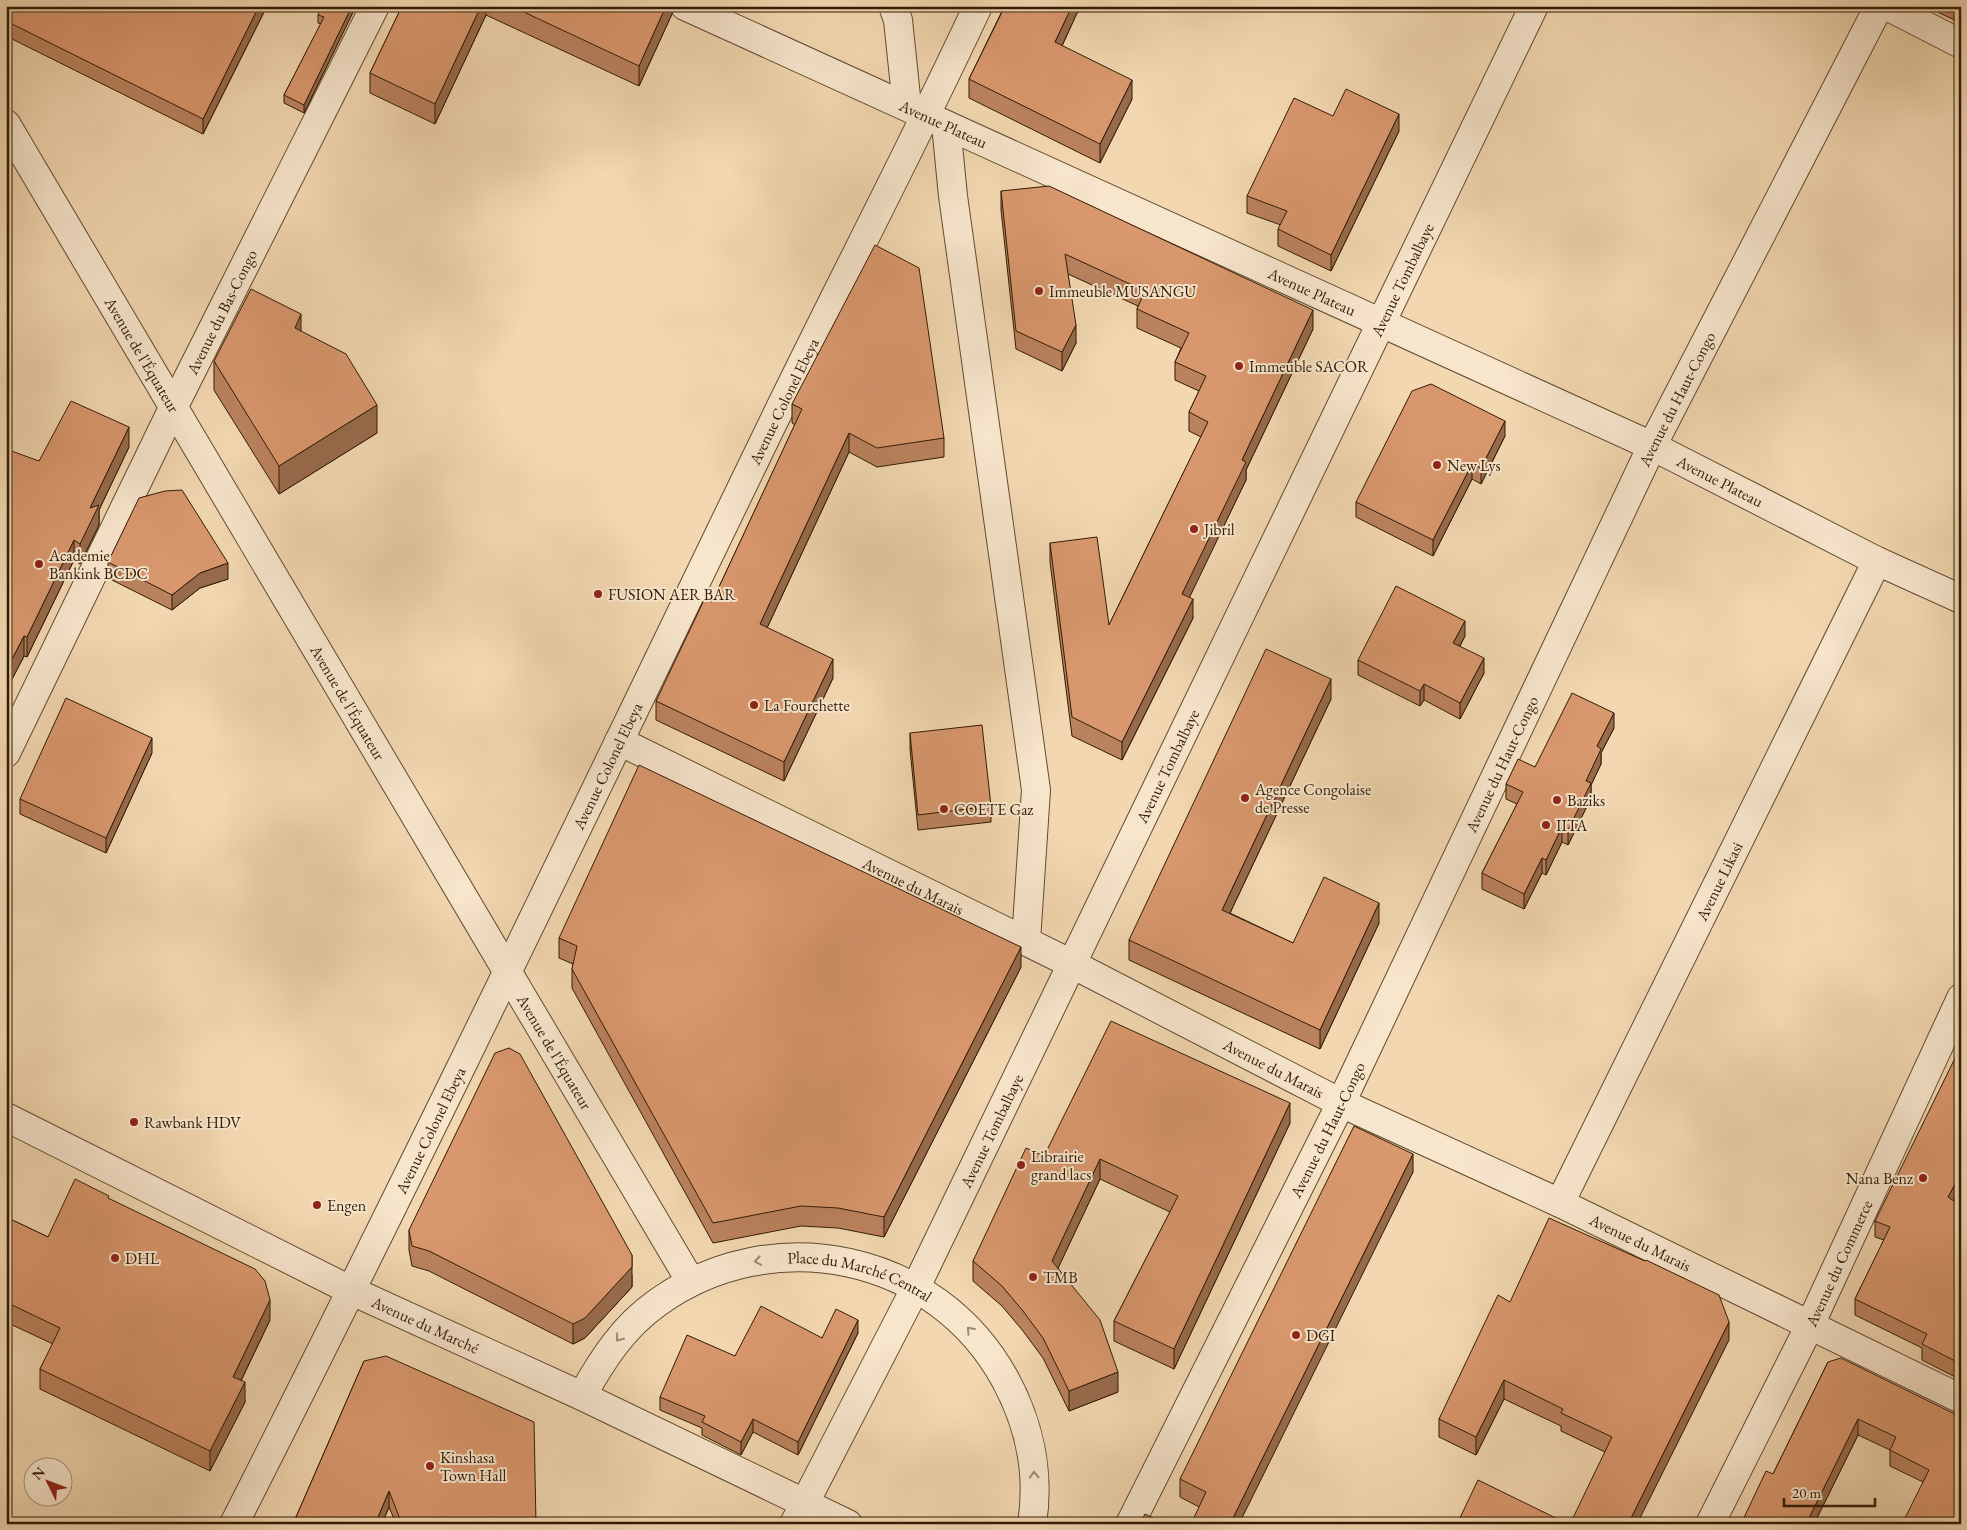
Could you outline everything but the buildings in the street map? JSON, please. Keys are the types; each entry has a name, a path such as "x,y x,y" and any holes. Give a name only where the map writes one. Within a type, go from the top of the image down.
{"street":[{"name":"Avenue du Bas-Congo","path":"6,753 173,408 375,6"},
{"name":"Avenue Plateau","path":"685,6 1652,446 1877,561 1961,600"},
{"path":"893,6 953,196 1036,790 1026,941"},
{"name":"Avenue Colonel Ebeya","path":"234,1524 352,1291 771,426 927,116 978,6"},
{"name":"Avenue Tombalbaye","path":"799,1513 916,1286 1534,6"},
{"name":"Avenue du Haut-Congo","path":"1130,1524 1342,1102 1652,446 1879,6"},
{"path":"1887,6 1961,44"},
{"name":"Avenue de l'Équateur","path":"6,124 691,1282"},
{"name":"Avenue Likasi","path":"1560,1203 1877,561"},
{"name":"Avenue du Marais","path":"619,741 1026,941 1342,1102 1560,1203 1961,1399"},
{"name":"Avenue du Commerce","path":"1710,1524 1810,1325 1961,998"},
{"name":"Avenue du Marché","path":"6,1117 352,1291 582,1396 799,1513 848,1524"},
{"name":"Place du Marché Central","path":"582,1396 601,1360 626,1329 657,1303 691,1282 734,1265 780,1256 827,1258 873,1267 916,1286 958,1317 993,1356 1018,1402 1032,1452 1035,1504 1032,1524"}],"place":[{"name":"Immeuble MUSANGU","path":"1039,291"},
{"name":"Immeuble SACOR","path":"1239,366"},
{"name":"New Lys","path":"1437,465"},
{"name":"Jibril","path":"1194,529"},
{"name":"Academie Bankink BCDC","path":"39,564"},
{"name":"FUSION AER BAR","path":"598,594"},
{"name":"La Fourchette","path":"754,705"},
{"name":"Agence Congolaise de Presse","path":"1245,798"},
{"name":"Baziks","path":"1557,800"},
{"name":"COETE Gaz","path":"944,809"},
{"name":"IITA","path":"1546,825"},
{"name":"Rawbank HDV","path":"134,1122"},
{"name":"Librairie grand lacs","path":"1021,1165"},
{"name":"Nana Benz","path":"1923,1178"},
{"name":"Engen","path":"317,1205"},
{"name":"DHL","path":"115,1258"},
{"name":"TMB","path":"1033,1277"},
{"name":"DGI","path":"1296,1335"},
{"name":"Kinshasa Town Hall","path":"430,1466"}]}
